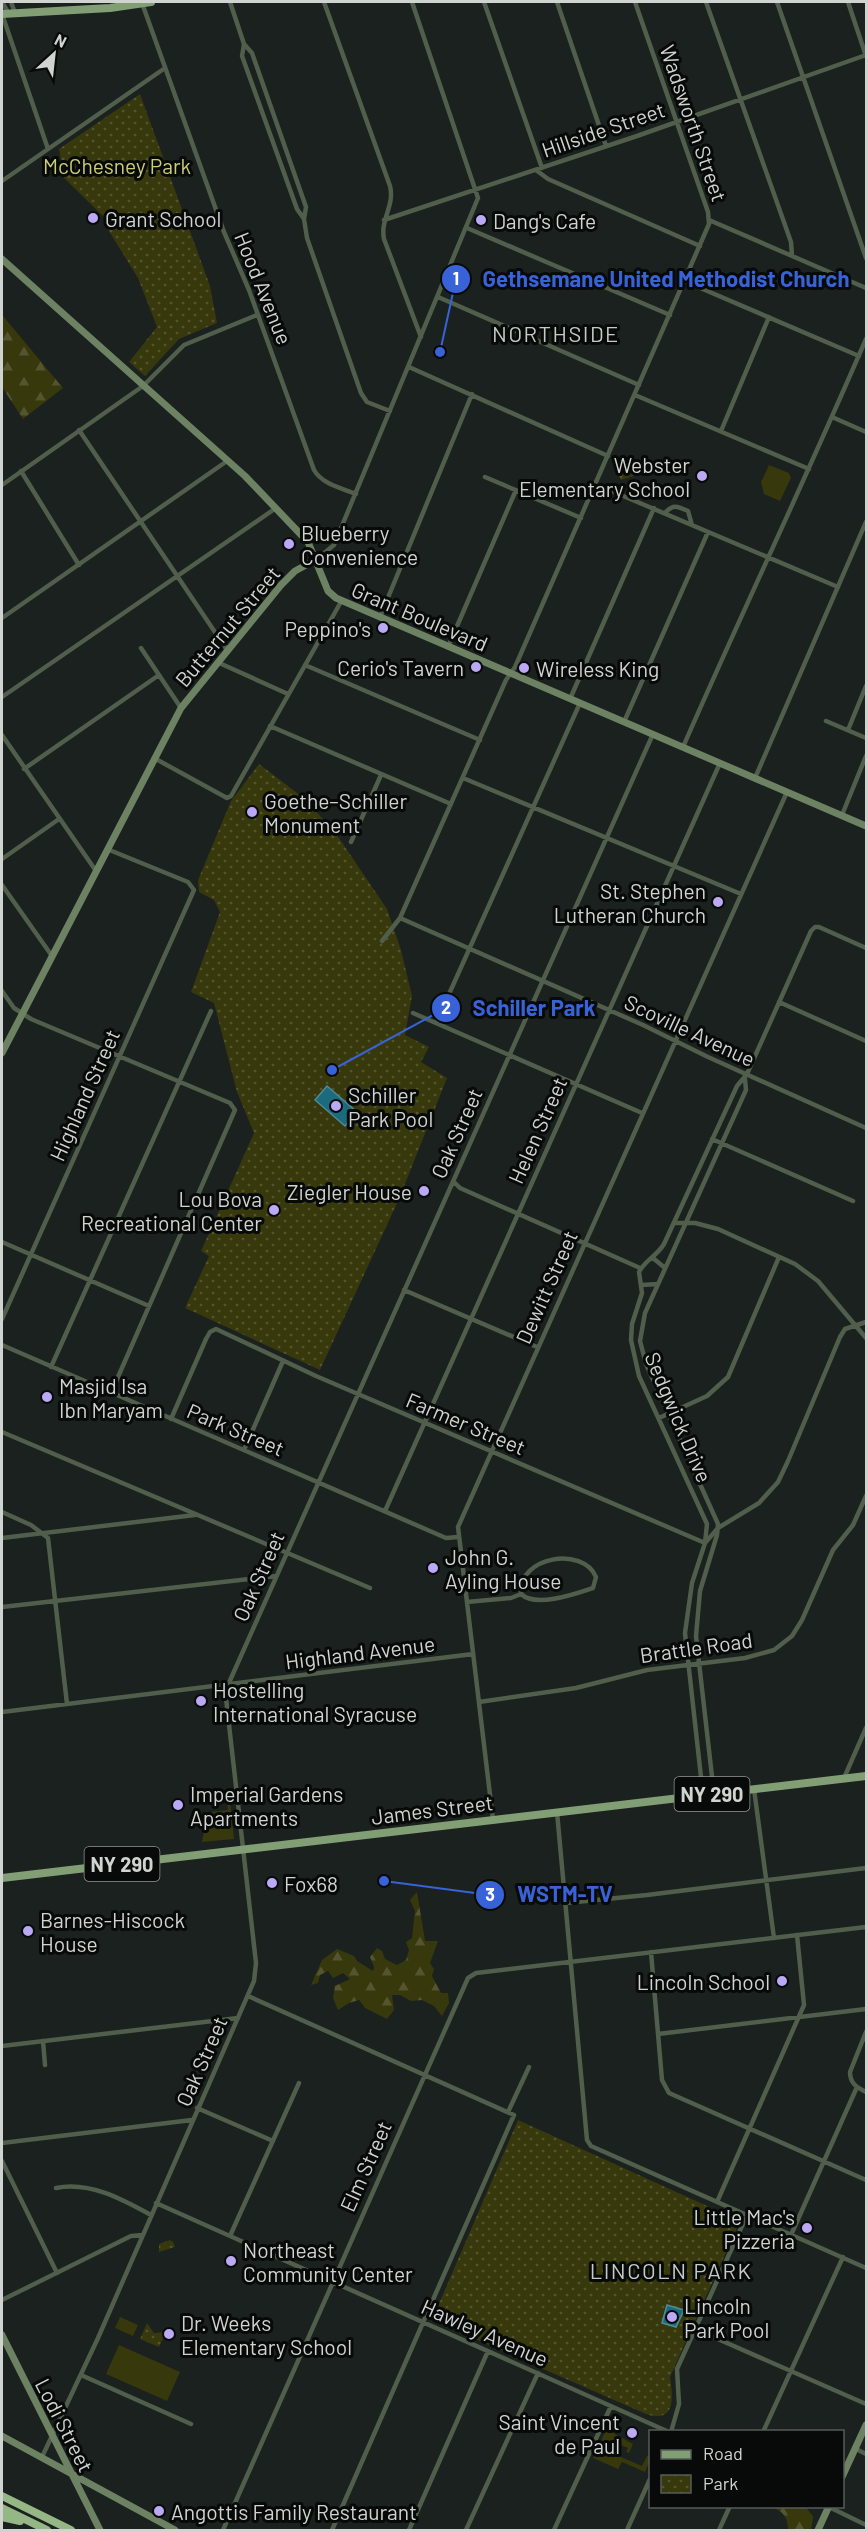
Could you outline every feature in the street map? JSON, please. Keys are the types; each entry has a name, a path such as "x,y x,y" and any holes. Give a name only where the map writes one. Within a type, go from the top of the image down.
{"highway":[{"path":"2,2496 71,2530"},
{"path":"2,2508 47,2530"},
{"path":"2,2517 32,2524"}],"main road":[{"path":"9,14 147,2"},
{"name":"James Street","path":"2,1878 867,1776"}],"street":[{"path":"2,2 9,14 48,149"},
{"path":"9,14 11,2"},
{"name":"Hood Avenue","path":"147,2 165,68 224,232 242,272 318,477 356,494"},
{"path":"230,2 244,44 252,53 306,207 304,219 307,238 361,393 367,402 390,411"},
{"path":"324,2 390,186 392,196 384,220 384,239 421,337"},
{"path":"412,2 477,190"},
{"path":"484,2 539,169 550,180 700,246"},
{"path":"557,2 606,147"},
{"name":"Wadsworth Street","path":"381,941 400,918 506,680 512,673 670,315 709,220 677,121 634,2"},
{"path":"706,2 791,242 792,256"},
{"path":"777,2 867,258"},
{"path":"848,2 866,55"},
{"path":"244,44 242,56 297,209 304,219"},
{"name":"Hillside Street","path":"384,220 606,147 866,55"},
{"path":"2,181 165,68"},
{"name":"Butternut Street","path":"2,1053 181,708 288,577 303,565 317,560 334,544 467,228 477,202 477,190"},
{"path":"709,220 867,288"},
{"path":"467,228 670,315"},
{"name":"Grant Boulevard","path":"4,264 227,461 276,508 308,542 328,591 380,617 867,826"},
{"path":"684,281 859,356"},
{"path":"438,297 639,385"},
{"path":"2,485 143,386 190,341 257,315"},
{"path":"721,431 769,317"},
{"path":"684,747 767,557 867,339"},
{"path":"408,367 608,456"},
{"path":"380,617 472,394"},
{"path":"635,394 809,468"},
{"path":"832,417 867,432"},
{"path":"80,430 227,650"},
{"path":"2,618 227,461"},
{"path":"21,471 80,565"},
{"path":"485,477 581,518"},
{"path":"596,484 838,586"},
{"path":"448,646 516,490"},
{"path":"665,513 670,507 676,506 688,511 692,525"},
{"path":"2,697 276,508"},
{"path":"570,699 654,508"},
{"path":"754,778 867,522"},
{"path":"624,722 708,532"},
{"path":"154,758 227,798 240,783 342,600"},
{"path":"141,648 181,708"},
{"path":"217,662 288,694"},
{"path":"305,665 480,740"},
{"path":"24,769 159,675"},
{"path":"848,730 867,686"},
{"path":"436,1023 580,703"},
{"path":"826,721 867,738"},
{"path":"270,726 451,804"},
{"name":"Oak Street","path":"42,2457 81,2375 254,1981 256,1963 227,1706 228,1684 653,734"},
{"path":"2,735 96,871"},
{"path":"842,815 867,756"},
{"name":"Helen Street","path":"384,1511 720,763"},
{"path":"351,842 381,775"},
{"path":"463,778 741,894"},
{"name":"Dewitt Street","path":"493,1820 458,1537 462,1513 787,792"},
{"path":"2,859 59,819"},
{"name":"Highland Street","path":"2,1319 194,894 192,884 107,849"},
{"path":"2,885 52,956"},
{"name":"Scoville Avenue","path":"400,918 609,1011 746,1077 867,1128"},
{"name":"Sedgwick Drive","path":"704,1795 685,1633 687,1606 705,1543 707,1524 639,1376 630,1340 632,1324 642,1293 640,1268 664,1245 737,1086 746,1077 811,931 816,927 867,948"},
{"path":"2,991 10,1004 22,1013 234,1106 233,1117 111,1393"},
{"path":"779,1002 867,1041"},
{"path":"51,1367 211,1011"},
{"path":"413,1013 642,1113"},
{"name":"Sedgwick Drive","path":"718,1528 715,1516 646,1364 640,1341 643,1319 746,1090 746,1077"},
{"path":"712,1139 853,1201"},
{"path":"453,1181 460,1188 640,1268"},
{"path":"674,1223 695,1223 718,1229 795,1264 818,1281 867,1338"},
{"path":"2,1242 149,1306"},
{"path":"659,1418 707,1396 728,1377 779,1257"},
{"path":"653,1258 665,1268"},
{"path":"642,1285 658,1284"},
{"path":"404,1290 537,1347"},
{"path":"705,1543 718,1528 759,1503 778,1482 840,1337 845,1329 867,1322"},
{"name":"Farmer Street","path":"171,1419 206,1339 210,1332 216,1329 283,1361 705,1543"},
{"name":"Park Street","path":"2,1345 446,1538 458,1537"},
{"path":"244,1450 283,1361"},
{"path":"2,1432 370,1588"},
{"name":"Brattle Road","path":"478,1702 576,1688 636,1672 763,1655 774,1650 792,1636 802,1620 833,1550 853,1525 867,1496"},
{"path":"2,1512 45,1533 48,1538 67,1704"},
{"path":"2,1538 195,1515"},
{"path":"714,1794 696,1636 697,1606 718,1528"},
{"path":"467,1602 511,1598 521,1594 531,1599 569,1596 593,1588 596,1577 594,1571 582,1562 568,1559 540,1563 528,1572 522,1582 521,1594"},
{"path":"2,1607 276,1576"},
{"path":"687,1606 697,1606"},
{"name":"Highland Avenue","path":"2,1712 473,1654"},
{"path":"692,1706 703,1705"},
{"path":"844,1779 867,1728"},
{"path":"698,1747 708,1745"},
{"path":"754,1789 774,1938"},
{"path":"557,1812 588,2140 591,2146 867,2268"},
{"path":"566,1903 867,1868"},
{"path":"572,1961 867,1927"},
{"path":"717,2202 805,2000 797,1935"},
{"path":"651,1952 662,2080 669,2093 867,2180"},
{"name":"Elm Street","path":"223,2530 464,1984 472,1975 572,1961"},
{"path":"248,1996 514,2115 332,2530"},
{"path":"658,2034 867,2009"},
{"path":"2,2046 238,2018"},
{"path":"867,2032 850,2072 850,2079 857,2087 867,2092"},
{"path":"42,2040 45,2065"},
{"path":"508,2112 529,2067"},
{"path":"231,2236 299,2083"},
{"path":"791,2235 857,2087"},
{"path":"197,2108 273,2141"},
{"path":"2,2143 192,2120"},
{"path":"2,2161 57,2272"},
{"path":"56,2188 72,2185 87,2187 151,2215"},
{"name":"Hawley Avenue","path":"156,2203 665,2430"},
{"path":"671,2430 680,2404 677,2369 747,2215"},
{"path":"2,2300 130,2236 142,2235"},
{"path":"765,2430 843,2257"},
{"path":"695,2329 867,2404"},
{"name":"Lodi Street","path":"2,2335 100,2530"},
{"path":"409,2530 488,2351"},
{"path":"466,2530 538,2373"},
{"path":"81,2375 191,2424"},
{"path":"554,2530 611,2406"},
{"path":"844,2475 867,2425"},
{"path":"2,2436 175,2530"},
{"path":"856,2449 867,2454"},
{"path":"627,2530 649,2483"},
{"path":"84,2498 96,2486"},
{"path":"719,2530 729,2508"},
{"path":"818,2530 829,2508"},
{"path":"831,2508 867,2525"}],"green space":[{"name":"McChesney Park","path":"140,94 210,286 217,323 179,339 145,376 129,362 157,327 138,278 107,228 106,219 64,178 59,149"},
{"path":"3,316 63,388 23,419 2,387"},
{"path":"629,461 637,464 639,470 636,475 621,480 616,470"},
{"path":"769,465 789,473 791,478 780,501 764,494 761,482"},
{"path":"259,764 305,799 337,835 387,909 401,950 412,996 405,1035 429,1047 421,1062 447,1078 399,1199 320,1370 185,1308 209,1256 201,1251 254,1133 237,1092 214,1003 191,992 220,912 214,900 199,892 198,880 231,801"},
{"path":"227,1801 230,1801 234,1839 202,1842 204,1831 201,1813 228,1810"},
{"path":"417,1892 425,1941 438,1941 430,1963 434,1969 432,1976 441,1993 448,1993 449,2003 442,2016 434,2006 422,2000 411,2001 400,1995 392,1995 394,2010 387,2019 365,2008 359,2000 338,2010 333,1998 335,1986 350,1979 343,1973 333,1978 328,1971 320,1975 318,1983 311,1985 322,1960 337,1949 354,1956 357,1961 373,1971 374,1967 370,1957 377,1948 382,1951 385,1959 397,1965 406,1960 409,1950 406,1942 412,1938 415,1911 410,1900"},
{"name":"LINCOLN PARK","path":"518,2120 740,2221 670,2377 672,2400 668,2412 663,2415 646,2414 432,2320"},
{"path":"170,2240 175,2247 159,2252 159,2244"},
{"path":"120,2317 138,2325 133,2336 115,2328"},
{"path":"147,2323 154,2333 166,2332 159,2347 140,2339"},
{"path":"119,2345 180,2372 167,2401 106,2374"},
{"path":"606,2429 633,2444 629,2453 626,2452 628,2448 614,2442 610,2445 601,2441"},
{"path":"600,2443 609,2448 609,2452 642,2466 649,2455 649,2462 645,2472 622,2462 618,2469 593,2458"},
{"path":"774,2508 807,2508 813,2517 811,2530 788,2530 787,2522 780,2511"}],"water":[{"name":"Schiller Park Pool","path":"327,1086 357,1112 345,1126 315,1100"},
{"name":"Lincoln Park Pool","path":"667,2305 684,2310 676,2327 662,2323"}],"place":[{"name":"Grant School","path":"93,218"},
{"name":"Dang's Cafe","path":"481,220"},
{"name":"Gethsemane United Methodist Church","path":"440,352"},
{"name":"Webster Elementary School","path":"702,476"},
{"name":"Blueberry Convenience","path":"289,544"},
{"name":"Peppino's","path":"383,628"},
{"name":"Cerio's Tavern","path":"476,667"},
{"name":"Wireless King","path":"524,668"},
{"name":"Goethe–Schiller Monument","path":"252,812"},
{"name":"St. Stephen Lutheran Church","path":"718,902"},
{"name":"Schiller Park","path":"332,1070"},
{"name":"Schiller Park Pool","path":"336,1106"},
{"name":"Ziegler House","path":"424,1191"},
{"name":"Lou Bova Recreational Center","path":"274,1210"},
{"name":"Masjid Isa Ibn Maryam","path":"47,1397"},
{"name":"John G. Ayling House","path":"433,1568"},
{"name":"Hostelling International Syracuse","path":"201,1701"},
{"name":"Imperial Gardens Apartments","path":"178,1805"},
{"name":"WSTM-TV","path":"384,1881"},
{"name":"Fox68","path":"272,1883"},
{"name":"Barnes-Hiscock House","path":"28,1931"},
{"name":"Lincoln School","path":"782,1981"},
{"name":"Little Mac's Pizzeria","path":"807,2228"},
{"name":"Northeast Community Center","path":"231,2261"},
{"name":"Lincoln Park Pool","path":"672,2317"},
{"name":"Dr. Weeks Elementary School","path":"169,2334"},
{"name":"Saint Vincent de Paul","path":"632,2433"},
{"name":"Angottis Family Restaurant","path":"159,2511"}],"district":[{"name":"NORTHSIDE","path":"556,333"},
{"name":"LINCOLN PARK","path":"671,2270"}]}
